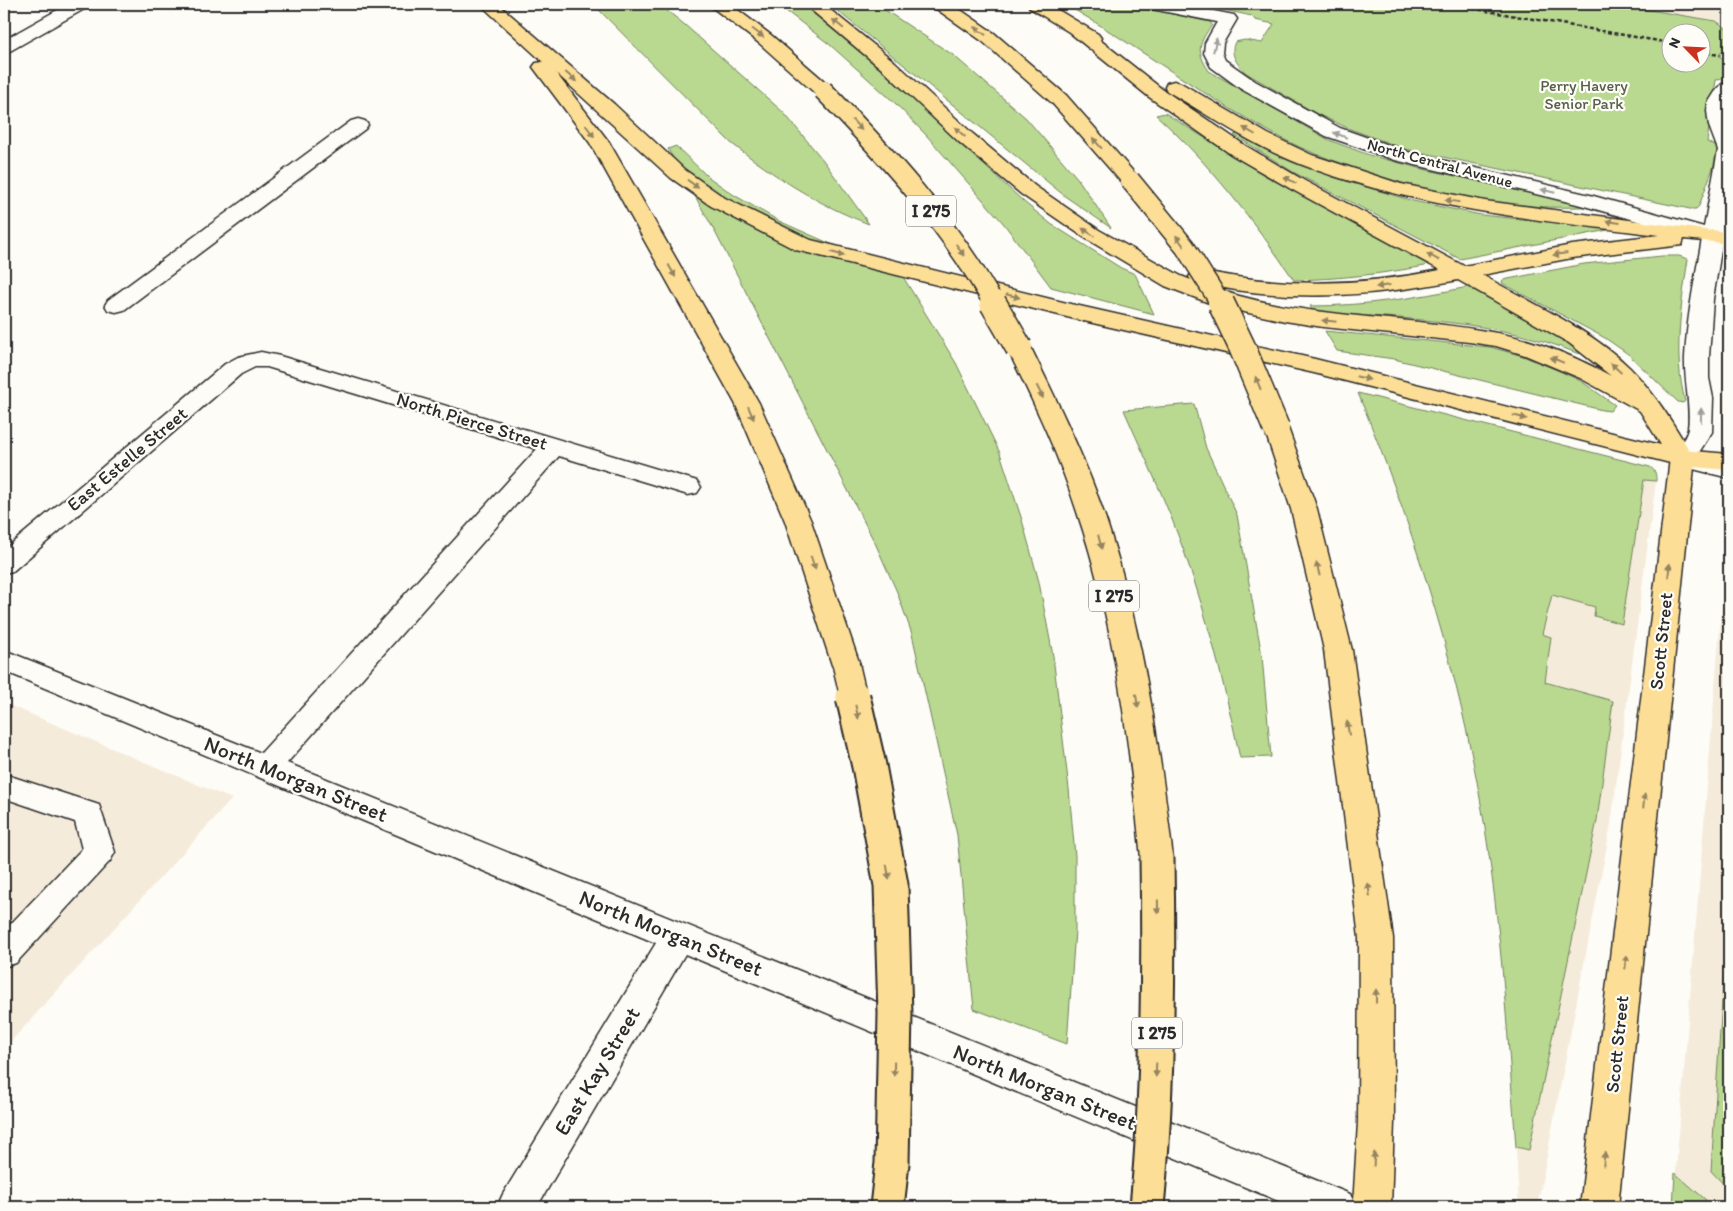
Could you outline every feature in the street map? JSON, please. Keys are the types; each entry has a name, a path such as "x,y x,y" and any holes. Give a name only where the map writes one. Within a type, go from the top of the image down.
{"main road":[{"path":"488,4 607,108 678,174 718,202 804,245 1075,312 1316,366 1682,458 1729,462"},
{"name":"I 275","path":"719,4 765,39 822,90 879,149 937,218 979,279 1019,348 1072,462 1098,536 1134,685 1147,765 1157,858 1159,962 1156,1076 1148,1207"},
{"path":"813,4 890,66 966,138 1028,190 1058,213 1173,282 1199,292 1254,308 1323,320 1469,335 1499,340 1533,350 1580,369 1648,406"},
{"path":"941,4 988,37 1059,99 1166,222 1202,270 1246,356 1276,428 1304,509 1338,650 1376,938 1376,1122 1372,1207"},
{"path":"1036,4 1261,138 1305,159 1350,176 1440,199 1721,237"},
{"path":"508,22 599,142 747,404 798,521 846,665 869,766 891,885 895,1014 892,1163 887,1207"},
{"path":"1076,29 1131,76 1238,150 1297,184 1462,272 1590,347 1612,364 1630,382 1682,458"},
{"path":"1130,256 1216,281 1278,289 1311,290 1367,288 1559,254 1721,237"},
{"name":"Scott Street","path":"1599,1207 1682,458"}],"street":[{"path":"4,47 80,4"},
{"name":"North Central Avenue","path":"1153,4 1228,19 1214,43 1213,53 1217,63 1248,85 1333,132 1402,156 1583,199 1721,237"},
{"name":"Scott Street","path":"1682,458 1700,432 1701,398 1697,378 1697,358 1702,299 1721,237 1728,150 1715,120 1719,101 1729,88"},
{"path":"116,305 358,125"},
{"name":"North Pierce Street","path":"254,359 272,361 688,487"},
{"name":"East Estelle Street","path":"4,564 233,369 242,363 254,359"},
{"path":"266,767 554,446"},
{"path":"1682,458 1729,470"},
{"name":"North Morgan Street","path":"4,660 1338,1207"},
{"path":"4,786 88,814 99,852 4,953"},
{"name":"East Kay Street","path":"516,1207 678,936"}],"path":[{"path":"1447,4 1660,41"},
{"path":"1710,54 1720,55"}],"shaded area":[{"path":"1613,4 1726,4 1723,24 1705,19"},
{"path":"1729,317 1729,429 1723,419 1722,408"},
{"path":"1644,480 1656,481 1611,824 1537,1207 1519,1207 1516,1147 1529,1150 1597,820 1612,701 1545,682 1550,637 1542,635 1551,595 1595,607 1594,616 1622,623"},
{"path":"1729,515 1729,1207 1673,1207"},
{"path":"4,703 232,799 4,1049"}],"green space":[{"path":"593,4 659,4 784,113 823,160 869,224 814,199 731,143"},
{"path":"777,4 802,4 875,64 1024,202 1051,224 1121,268 1135,274 1154,314 1051,287 1004,224 927,136 895,103 829,44"},
{"path":"829,4 876,4 953,55 1026,118 1078,179 1111,228 1066,197"},
{"path":"1065,4 1125,4 1210,22 1212,25 1204,37 1200,48 1202,58 1209,71 1329,140 1369,155 1423,169 1595,206 1532,206 1467,198 1402,183 1321,156 1287,141 1230,109"},
{"name":"Perry Havery Senior Park","path":"1204,4 1613,4 1716,21 1729,30 1729,53 1721,52 1720,57 1729,61 1729,76 1726,79 1716,80 1707,142 1718,147 1713,168 1699,206 1696,209 1690,209 1405,149 1350,129 1317,114 1246,73 1233,55 1235,42 1245,40 1262,43 1274,24 1255,20 1252,16"},
{"path":"1165,113 1264,175 1427,264 1425,266 1376,274 1294,280 1230,193 1195,153 1156,115"},
{"path":"1240,133 1294,161 1333,177 1413,201 1481,215 1607,228 1608,230 1460,259 1293,172 1234,135"},
{"path":"676,146 707,176 734,195 779,221 900,272 956,363 1000,453 1022,520 1039,582 1053,656 1069,789 1075,856 1075,930 1067,1044 974,1009 957,835 912,634 897,592 876,545 713,228 668,149"},
{"path":"1679,256 1688,259 1679,330 1679,366 1685,401 1683,403 1678,402 1628,354 1605,338 1502,283 1503,280 1584,264"},
{"path":"1468,287 1473,288 1582,351 1579,354 1513,333 1480,327 1447,322 1313,311 1310,306 1350,305 1389,301"},
{"path":"1325,331 1490,347 1523,356 1562,372 1581,381 1615,405 1610,411 1602,410 1394,359 1337,351"},
{"path":"1358,393 1650,467 1656,475 1656,481 1644,480 1622,624 1594,616 1595,607 1552,595 1542,634 1551,637 1545,682 1613,701 1597,820 1529,1150 1516,1147 1506,1011 1492,876 1486,832 1468,736 1443,636 1412,537"},
{"path":"1194,404 1206,448 1237,515 1262,656 1271,757 1240,758 1227,698 1194,580 1167,508 1124,410"},
{"path":"1729,891 1729,1190 1711,1171"},
{"path":"1675,1173 1714,1207 1673,1207"}]}
